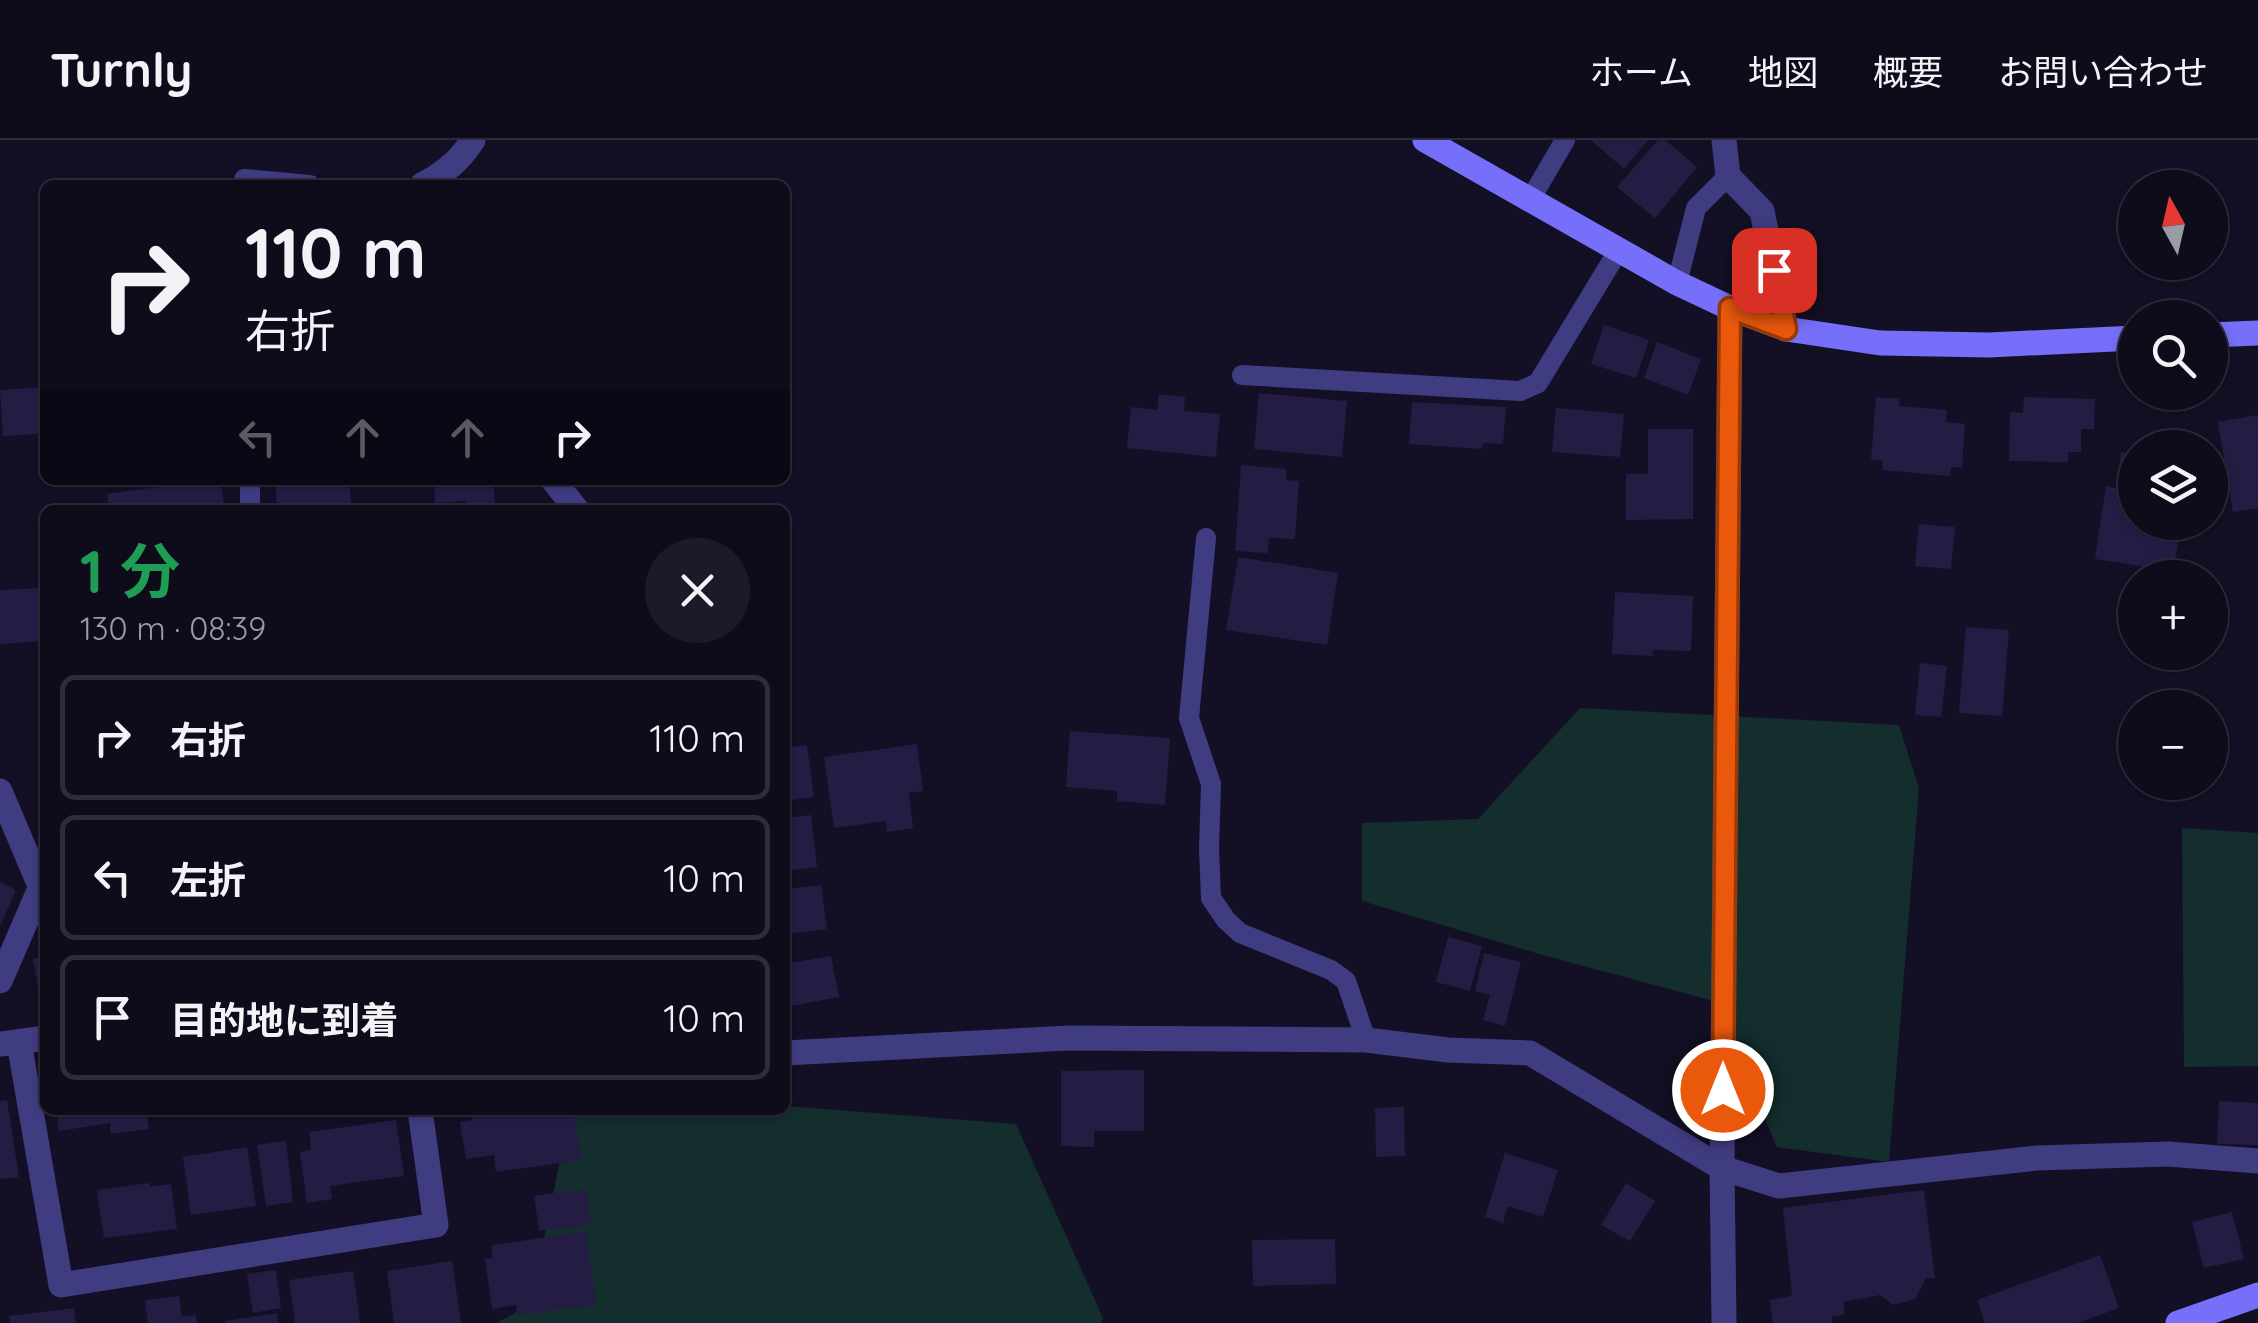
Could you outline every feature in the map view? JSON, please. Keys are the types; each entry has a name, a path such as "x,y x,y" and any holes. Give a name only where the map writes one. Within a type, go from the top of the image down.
{"street":[{"path":"431,180 473,140"},
{"path":"1425,140 1677,283 1786,329 1880,344 1990,345 2118,339"},
{"path":"1724,140 1728,176 1762,211 1786,329"},
{"path":"1724,1323 1730,308"},
{"path":"2228,334 2258,333"},
{"path":"557,485 572,505"},
{"path":"0,791 40,876"},
{"path":"0,981 40,889"},
{"path":"790,1053 1069,1038 1366,1040 1448,1050 1530,1053 1722,1168 1779,1186 2038,1158 2168,1154 2258,1160"},
{"path":"40,1039 10,1043 61,1285 436,1225 421,1115"},
{"path":"2178,1323 2258,1294"}],"lane":[{"path":"1530,200 1565,140"},
{"path":"1677,283 1696,208 1728,176"},
{"path":"1242,375 1520,391 1538,384 1618,251"},
{"path":"1206,538 1189,718 1211,784 1212,898 1240,933 1331,970 1346,981 1366,1040"}],"green space":[{"path":"1580,708 1899,725 1919,788 1889,1162 1777,1147 1714,1001 1362,901 1362,823 1478,819"},
{"path":"2182,828 2258,833 2258,1066 2184,1067"},
{"path":"790,1106 1016,1124 1103,1318 1101,1323 496,1323 531,1304 569,1115 790,1115"}],"building":[{"path":"1591,140 1648,140 1624,169"},
{"path":"1658,140 1665,140 1697,167 1655,218 1617,187"},
{"path":"1604,325 1649,340 1636,378 1591,364"},
{"path":"1657,342 1701,359 1688,395 1644,378"},
{"path":"40,387 40,439 38,434 3,436 0,390"},
{"path":"1259,393 1347,401 1342,457 1254,449"},
{"path":"1159,394 1185,397 1184,411 1220,414 1216,457 1127,448 1131,407 1157,410"},
{"path":"1876,397 1899,399 1899,406 1947,410 1946,422 1965,424 1962,468 1951,467 1950,476 1882,470 1883,461 1871,460"},
{"path":"2024,397 2095,399 2094,429 2081,429 2081,452 2068,452 2068,462 2009,461 2010,412 2023,413"},
{"path":"1412,402 1506,407 1503,444 1483,443 1482,449 1409,444"},
{"path":"1556,408 1624,414 1620,457 1552,452"},
{"path":"2258,415 2258,508 2233,512 2228,482 2228,430 2219,430 2218,422"},
{"path":"1648,429 1693,429 1693,519 1626,520 1626,474 1648,474"},
{"path":"1241,465 1286,469 1286,480 1299,481 1295,539 1269,538 1268,553 1235,551"},
{"path":"2118,474 2118,540 2178,540 2175,560 2118,563 2095,559 2106,486 2116,488"},
{"path":"171,485 221,485 224,505 108,505 107,494"},
{"path":"275,485 350,485 352,505 277,505"},
{"path":"434,485 493,485 495,505 435,503"},
{"path":"1919,524 1955,527 1951,569 1915,566"},
{"path":"1238,557 1338,573 1327,645 1226,630"},
{"path":"40,588 40,641 0,644 0,590"},
{"path":"1615,592 1693,596 1691,651 1653,650 1653,656 1612,654"},
{"path":"1966,627 2009,630 2002,716 1959,713"},
{"path":"1920,663 1947,666 1941,717 1915,715"},
{"path":"1070,731 1170,738 1165,805 1117,801 1117,791 1066,787"},
{"path":"917,744 923,791 909,793 913,828 887,832 886,821 834,828 824,757"},
{"path":"807,745 814,797 790,800 790,747"},
{"path":"811,815 817,867 790,870 790,817"},
{"path":"0,882 16,890 0,926"},
{"path":"821,885 827,929 790,933 790,888"},
{"path":"1448,937 1482,946 1470,991 1436,982"},
{"path":"1484,953 1521,962 1505,1026 1483,1020 1490,995 1475,991"},
{"path":"831,956 839,997 790,1006 790,963"},
{"path":"40,957 40,998 33,959"},
{"path":"1144,1070 1144,1131 1094,1131 1094,1147 1061,1146 1061,1071"},
{"path":"7,1100 19,1177 0,1179 0,1101"},
{"path":"2219,1101 2258,1103 2258,1145 2217,1144"},
{"path":"1404,1107 1405,1156 1376,1157 1375,1108"},
{"path":"57,1115 147,1115 149,1129 111,1134 110,1123 59,1131"},
{"path":"471,1115 575,1115 581,1160 496,1172 494,1155 466,1159 460,1122 472,1120"},
{"path":"396,1120 404,1176 330,1186 332,1199 307,1203 300,1152 311,1150 309,1132"},
{"path":"286,1141 293,1202 266,1206 257,1145"},
{"path":"247,1147 256,1206 191,1215 183,1157"},
{"path":"1505,1153 1558,1170 1543,1217 1508,1206 1503,1223 1485,1217"},
{"path":"149,1183 150,1187 171,1184 177,1229 104,1238 97,1190"},
{"path":"1626,1183 1655,1201 1630,1241 1601,1225"},
{"path":"586,1189 591,1224 539,1231 534,1196"},
{"path":"1924,1190 1935,1278 1926,1278 1915,1299 1893,1305 1880,1295 1843,1302 1845,1315 1832,1316 1832,1323 1773,1323 1770,1300 1792,1296 1783,1208"},
{"path":"2232,1212 2244,1259 2204,1268 2192,1222"},
{"path":"586,1232 596,1305 517,1315 516,1305 492,1309 485,1259 493,1258 491,1245"},
{"path":"1335,1239 1336,1284 1253,1286 1252,1240"},
{"path":"2100,1255 2119,1308 2077,1323 1985,1323 1977,1300"},
{"path":"452,1261 461,1323 394,1323 387,1271"},
{"path":"276,1270 281,1308 253,1313 247,1274"},
{"path":"353,1271 360,1323 295,1323 289,1280"},
{"path":"179,1296 182,1317 196,1315 197,1323 148,1323 145,1300"},
{"path":"74,1308 76,1323 10,1323 9,1316"},
{"path":"277,1313 278,1323 226,1323 226,1321"}],"route":[{"path":"1723,1090 1730,308 1786,329 1774,270"}]}
